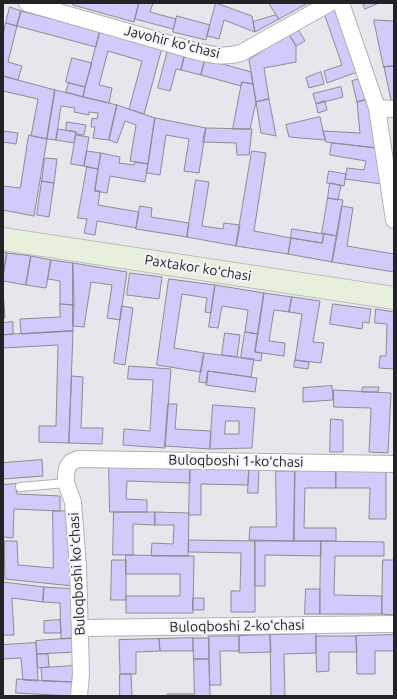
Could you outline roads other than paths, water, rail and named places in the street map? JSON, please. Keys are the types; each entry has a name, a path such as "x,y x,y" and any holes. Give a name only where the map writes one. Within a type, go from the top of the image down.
{"main road":[{"name":"Paxtakor koʻchasi","path":"3,239 394,298"}],"street":[{"name":"Javohir ko'chasi","path":"27,3 196,51 217,56 229,56 241,53 330,3"},
{"path":"341,3 377,108 394,220"},
{"path":"377,108 394,109"},
{"name":"Buloqboshi 1-koʻchasi","path":"66,483 67,468 71,462 78,458 394,460"},
{"name":"Buloqboshi koʻchasi","path":"66,483 73,502 78,567 81,674 79,696"},
{"name":"Buloqboshi 2-koʻchasi","path":"80,628 394,624"}],"lane":[{"path":"20,487 66,483"}]}
